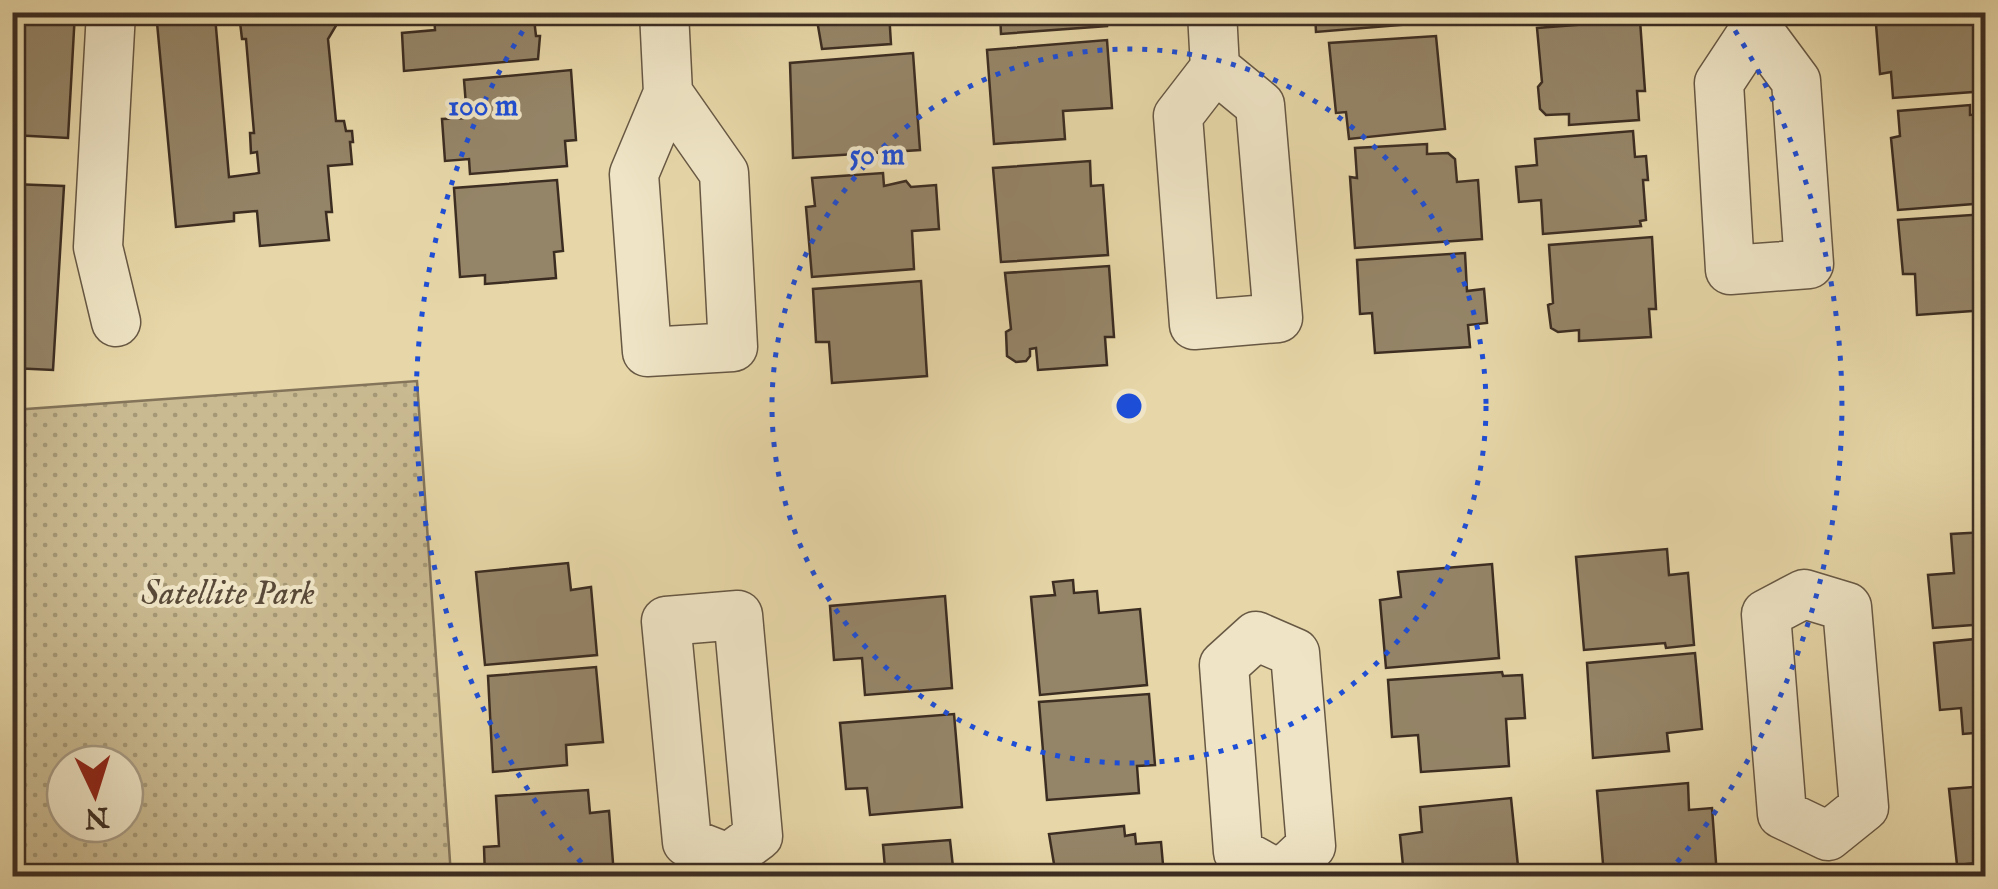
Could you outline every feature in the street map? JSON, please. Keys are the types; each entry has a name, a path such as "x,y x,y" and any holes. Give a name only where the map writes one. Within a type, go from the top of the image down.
{"street":[{"path":"111,12 98,247 116,322"},
{"path":"664,12 668,92 634,174 647,352 733,347 724,173 668,92"},
{"path":"1212,12 1215,68 1178,116 1194,325 1278,318 1260,105 1215,68"},
{"path":"738,615 758,836 729,867 686,842 666,621 738,615"}],"green space":[{"name":"Satellite Park","path":"417,381 451,876 13,876 13,410"}],"building":[{"path":"16,12 75,12 68,138 12,135"},
{"path":"156,12 336,12 337,24 328,39 336,121 344,121 346,131 352,131 353,142 352,164 328,166 332,212 326,212 329,240 260,246 257,211 234,213 234,221 176,227","holes":["243,13 245,21 240,22 242,39 246,39 254,133 250,133 251,153 257,152 259,173 229,177 215,16"]},
{"path":"434,12 563,12 563,17 534,19 536,36 540,36 538,59 404,71 402,33 435,30"},
{"path":"770,12 889,12 891,44 822,49 817,20 770,24"},
{"path":"1000,12 1106,12 1107,26 1001,34"},
{"path":"1315,12 1434,12 1435,22 1316,32"},
{"path":"1875,12 1984,12 1986,91 1893,98 1891,72 1880,74"},
{"path":"1640,20 1645,91 1637,91 1639,120 1569,125 1569,114 1546,115 1540,109 1537,28"},
{"path":"1436,36 1445,129 1349,139 1346,112 1336,113 1329,43"},
{"path":"1107,40 1112,108 1063,111 1065,139 994,144 987,50"},
{"path":"913,53 920,150 793,158 790,63"},
{"path":"571,70 576,140 565,141 567,166 470,174 469,159 445,161 442,119 467,118 464,80"},
{"path":"1970,105 1970,115 1986,114 1986,203 1898,210 1891,138 1900,136 1898,111"},
{"path":"1633,131 1635,157 1646,156 1646,220 1640,221 1641,226 1543,234 1541,200 1519,202 1516,167 1537,165 1535,139"},
{"path":"1427,144 1427,154 1448,153 1455,159 1457,182 1478,180 1482,239 1355,248 1350,177 1357,178 1355,148"},
{"path":"1090,161 1091,186 1103,185 1108,255 1001,262 993,168"},
{"path":"883,173 884,186 906,181 911,187 936,185 939,229 912,231 914,269 812,277 806,207 815,206 812,178"},
{"path":"557,180 563,251 554,252 556,278 485,284 485,275 460,277 454,188"},
{"path":"12,184 64,186 53,370 12,368"},
{"path":"1986,214 1986,310 1917,315 1915,274 1903,274 1898,220"},
{"path":"1652,237 1656,309 1649,309 1651,337 1579,341 1579,330 1558,332 1551,328 1549,245"},
{"path":"1465,253 1467,291 1484,289 1487,323 1468,325 1470,347 1375,353 1372,313 1360,314 1357,260"},
{"path":"1109,266 1114,337 1105,337 1107,365 1038,370 1036,348 1030,349 1026,361 1016,362 1007,356 1006,332 1011,329 1005,273"},
{"path":"921,281 927,376 832,383 829,342 816,342 813,289"},
{"path":"1986,532 1986,624 1933,628 1928,575 1954,573 1951,534"},
{"path":"1667,549 1669,575 1688,573 1694,645 1666,648 1665,643 1584,650 1576,557"},
{"path":"568,563 571,590 591,587 597,655 485,665 476,572"},
{"path":"1492,564 1499,658 1386,668 1380,600 1401,597 1398,572"},
{"path":"1073,580 1074,593 1097,591 1099,613 1140,609 1147,685 1040,695 1031,597 1055,595 1053,582"},
{"path":"945,596 952,688 865,695 862,658 834,660 830,606"},
{"path":"1986,638 1986,732 1963,734 1961,708 1940,710 1934,643"},
{"path":"1695,653 1702,729 1667,733 1669,751 1593,758 1587,663"},
{"path":"596,667 603,742 566,745 567,765 493,772 488,676"},
{"path":"1502,672 1503,676 1522,675 1525,718 1506,719 1509,766 1421,772 1418,735 1392,737 1388,680"},
{"path":"1149,694 1155,765 1137,766 1139,793 1047,800 1039,702"},
{"path":"954,714 962,807 870,815 867,788 846,789 840,723"},
{"path":"1688,783 1689,810 1712,808 1717,876 1604,876 1597,791"},
{"path":"1986,786 1986,862 1957,865 1949,789"},
{"path":"588,790 590,813 609,811 614,876 485,876 484,847 499,846 496,796"},
{"path":"1511,798 1519,876 1404,876 1400,835 1422,832 1420,807"},
{"path":"1124,826 1125,836 1135,834 1136,844 1161,842 1164,876 1056,876 1049,834"},
{"path":"950,840 954,876 845,876 844,871 885,868 883,845"}]}
